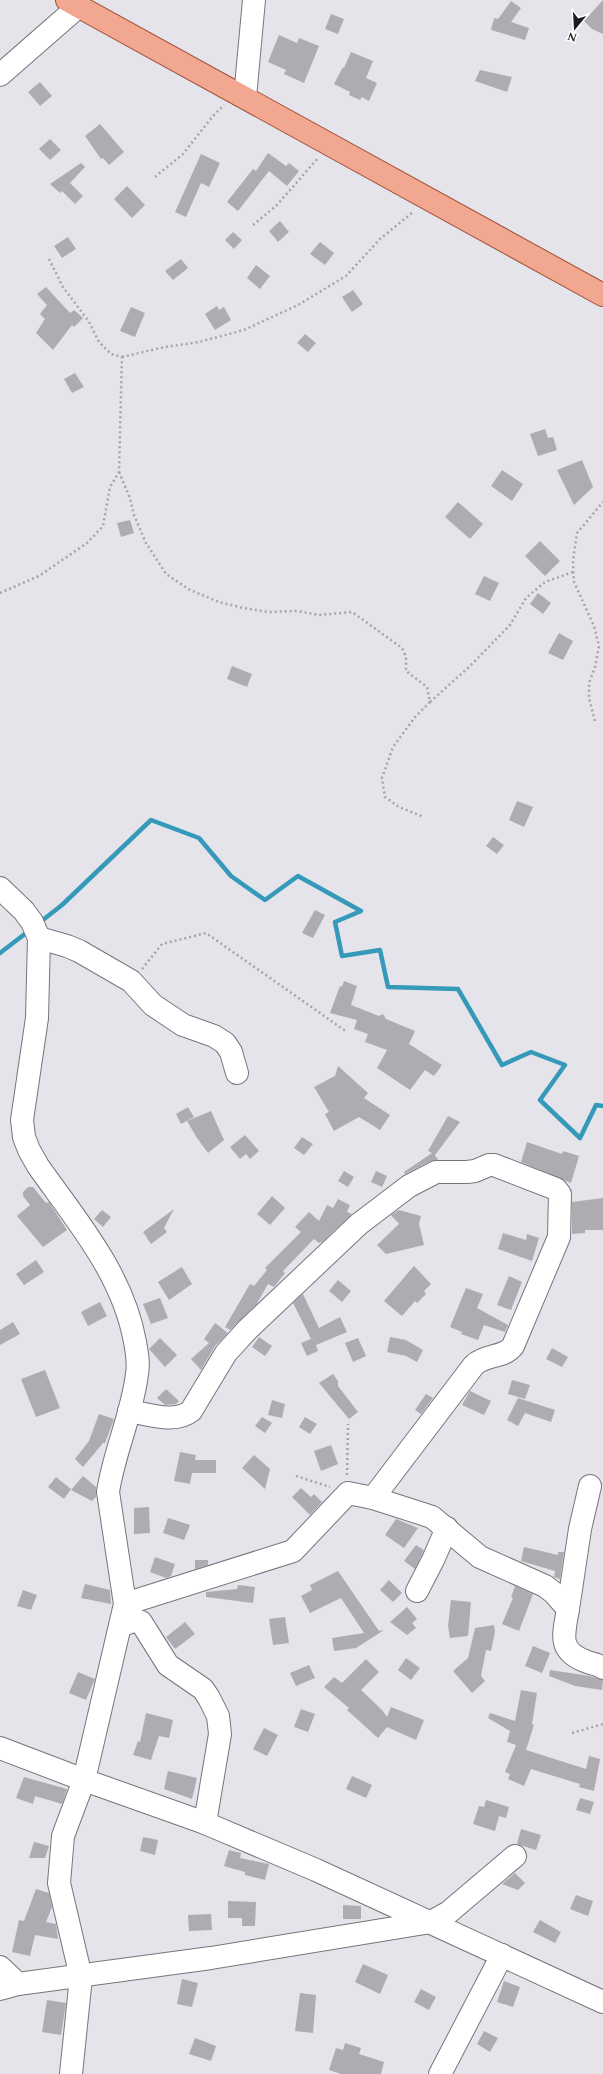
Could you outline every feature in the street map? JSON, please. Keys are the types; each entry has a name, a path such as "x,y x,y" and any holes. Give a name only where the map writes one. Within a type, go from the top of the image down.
{"main road":[{"path":"73,3 603,295"}],"street":[{"path":"241,95 254,0"},
{"path":"0,75 73,3"},
{"path":"0,888 24,910 32,922 39,938 37,1018 22,1120 24,1137 38,1166 102,1257 114,1278 123,1299 132,1327 138,1364 129,1411 110,1476 108,1492 125,1604 84,1780 63,1836 59,1883 82,1976 71,2074"},
{"path":"39,938 56,942 80,951 132,981 153,1005 183,1025 214,1036 225,1043 231,1052 237,1073"},
{"path":"129,1411 175,1418 185,1416 190,1411 220,1361 248,1329 359,1224 409,1186 436,1172 467,1172 475,1171 488,1165 494,1165 556,1189 560,1194 559,1237 513,1346 508,1352 480,1359 474,1365 373,1498"},
{"path":"590,1486 581,1522 564,1642 566,1648 577,1658 603,1668"},
{"path":"125,1604 293,1552 348,1493 373,1498 424,1513 432,1517 480,1557 545,1586 554,1593 568,1609"},
{"path":"417,1592 447,1528"},
{"path":"120,1626 136,1620 141,1622 168,1665 203,1689 215,1707 220,1725 220,1734 205,1823"},
{"path":"0,1748 205,1823 316,1870 603,2002"},
{"path":"0,1967 9,1987 431,1922 449,1912 515,1856"},
{"path":"440,2074 502,1955"}],"path":[{"path":"155,177 183,154 213,116 241,95"},
{"path":"253,225 277,205 305,174 329,143"},
{"path":"48,257 63,287 89,322 99,342 111,354 122,357 165,347 200,342 244,330 298,305 346,276 380,239 430,199"},
{"path":"122,357 119,472 130,498 134,515 146,543 166,574 190,590 219,602 243,608 269,612 297,611 319,615 352,612 402,648 406,657 406,671 427,687 430,702"},
{"path":"0,593 20,586 39,576 87,543 103,526 110,487 119,472"},
{"path":"595,721 589,698 589,683 595,667 599,646 594,626 574,582 573,561 577,533 603,502"},
{"path":"424,817 399,807 385,797 382,778 393,746 415,717 470,666 510,625 526,598 545,582 573,572"},
{"path":"132,981 162,944 206,933 347,1032"},
{"path":"296,1476 348,1493 348,1424"},
{"path":"572,1733 603,1724"}],"building":[{"path":"603,0 603,34 592,29 584,21"},
{"path":"511,1 521,8 511,22 529,28 525,40 491,30 494,18 498,19"},
{"path":"331,14 344,19 338,34 325,29"},
{"path":"279,35 297,43 299,38 319,46 304,83 284,74 286,70 268,62"},
{"path":"351,52 373,61 366,78 377,83 369,101 362,97 360,100 349,95 350,92 334,84 343,67 344,68"},
{"path":"480,70 512,77 507,92 475,81"},
{"path":"40,82 52,96 40,106 28,92"},
{"path":"100,124 124,152 109,165 103,158 101,159 85,136"},
{"path":"50,139 61,150 50,160 39,149"},
{"path":"268,153 286,166 289,163 299,171 287,186 269,171 238,211 227,202 253,169 256,171"},
{"path":"201,154 220,163 209,187 201,183 186,217 175,212"},
{"path":"81,163 85,167 70,183 83,196 75,204 62,191 60,193 50,184"},
{"path":"127,186 145,205 132,218 114,199"},
{"path":"280,221 289,232 278,242 269,231"},
{"path":"233,232 242,240 234,249 225,240"},
{"path":"68,237 76,249 62,258 54,246"},
{"path":"320,242 334,253 325,265 310,254"},
{"path":"181,259 188,268 173,280 165,271"},
{"path":"256,265 270,276 260,289 247,278"},
{"path":"46,287 70,313 74,310 83,318 74,327 72,325 53,350 36,333 45,319 40,314 47,305 37,294"},
{"path":"353,290 363,304 352,312 342,297"},
{"path":"217,306 219,310 224,307 231,320 215,330 205,314"},
{"path":"131,307 145,313 135,337 120,331"},
{"path":"305,334 316,343 308,352 297,343"},
{"path":"75,373 84,387 72,393 64,379"},
{"path":"545,429 548,438 553,437 557,450 538,456 530,434"},
{"path":"582,460 593,487 574,505 557,470"},
{"path":"502,470 523,484 512,501 491,486"},
{"path":"458,502 483,524 470,539 445,517"},
{"path":"130,520 134,533 121,537 117,523"},
{"path":"540,541 560,561 545,576 525,556"},
{"path":"484,576 499,583 490,601 475,594"},
{"path":"538,593 551,603 543,614 530,604"},
{"path":"559,633 573,641 563,660 548,653"},
{"path":"232,666 252,674 247,687 227,679"},
{"path":"517,801 533,807 524,827 509,820"},
{"path":"493,837 504,845 497,854 486,846"},
{"path":"315,910 325,915 313,938 302,933"},
{"path":"344,981 357,986 351,1005 379,1016 383,1014 386,1019 415,1031 409,1044 442,1065 434,1076 425,1070 410,1090 377,1068 387,1050 365,1042 368,1034 354,1029 357,1020 330,1013 340,986 342,987"},
{"path":"338,1066 368,1093 364,1098 390,1115 380,1130 359,1117 334,1131 325,1114 329,1112 314,1087 335,1076"},
{"path":"188,1107 194,1117 181,1124 176,1114"},
{"path":"211,1111 224,1140 208,1153 187,1121"},
{"path":"448,1116 460,1122 435,1155 438,1160 430,1161 405,1174 404,1172 432,1153 428,1151"},
{"path":"245,1135 259,1151 250,1159 246,1154 240,1159 230,1147"},
{"path":"302,1137 313,1144 304,1155 294,1148"},
{"path":"527,1142 562,1154 563,1151 579,1156 571,1183 521,1162"},
{"path":"344,1171 354,1177 348,1187 338,1181"},
{"path":"376,1171 387,1176 382,1187 371,1182"},
{"path":"28,1187 33,1187 46,1203 49,1202 67,1230 43,1247 17,1216 30,1205 23,1196 23,1192"},
{"path":"272,1196 285,1208 270,1225 257,1214"},
{"path":"603,1198 603,1230 585,1230 585,1233 572,1234 572,1202"},
{"path":"338,1199 350,1205 347,1212 352,1214 322,1242 319,1243 314,1239 283,1271 285,1273 274,1287 268,1284 256,1305 230,1330 225,1327 250,1284 254,1286 267,1270 265,1268 301,1232 295,1227 309,1212 319,1221 327,1205 333,1208"},
{"path":"174,1209 164,1228 167,1232 151,1244 143,1232"},
{"path":"102,1210 111,1217 103,1227 94,1219"},
{"path":"399,1210 421,1216 419,1224 424,1245 386,1254 377,1245 399,1224 391,1215"},
{"path":"503,1233 526,1240 527,1234 539,1238 532,1261 498,1249"},
{"path":"36,1260 44,1272 24,1285 16,1274"},
{"path":"414,1266 431,1284 424,1291 426,1294 417,1303 415,1301 402,1316 384,1301"},
{"path":"182,1267 192,1284 169,1300 158,1282"},
{"path":"509,1276 522,1282 511,1310 497,1305"},
{"path":"338,1280 351,1291 342,1302 329,1291"},
{"path":"466,1288 483,1294 477,1308 508,1325 505,1332 484,1325 478,1340 461,1334 462,1332 450,1327"},
{"path":"303,1294 319,1328 340,1317 347,1332 316,1345 318,1351 307,1356 301,1343 311,1339 293,1303"},
{"path":"160,1298 168,1318 151,1324 143,1304"},
{"path":"100,1302 107,1316 88,1326 81,1312"},
{"path":"13,1322 20,1334 0,1345 0,1330"},
{"path":"215,1323 228,1333 215,1346 201,1370 191,1359 209,1343 204,1339"},
{"path":"259,1337 272,1346 265,1356 252,1347"},
{"path":"390,1337 406,1340 423,1350 417,1362 406,1356 387,1352"},
{"path":"160,1338 177,1355 165,1367 149,1349"},
{"path":"358,1338 366,1356 353,1362 345,1343"},
{"path":"552,1348 568,1357 562,1367 546,1359"},
{"path":"45,1370 60,1408 36,1417 21,1379"},
{"path":"333,1374 338,1381 338,1386 358,1412 349,1419 319,1383"},
{"path":"512,1380 530,1385 525,1399 508,1394"},
{"path":"166,1389 179,1401 176,1404 165,1405 157,1398"},
{"path":"470,1391 491,1401 484,1415 462,1405"},
{"path":"426,1394 433,1398 421,1414 415,1410"},
{"path":"518,1398 555,1410 551,1422 525,1413 518,1426 507,1420"},
{"path":"272,1400 285,1404 282,1418 268,1415"},
{"path":"99,1414 114,1419 105,1443 103,1443 83,1467 75,1459 89,1441"},
{"path":"262,1417 272,1423 265,1433 255,1426"},
{"path":"305,1417 317,1424 310,1434 299,1427"},
{"path":"331,1445 338,1464 321,1471 314,1451"},
{"path":"180,1452 196,1455 195,1460 216,1460 216,1473 192,1473 190,1484 174,1481"},
{"path":"254,1455 270,1469 265,1489 242,1468"},
{"path":"83,1476 96,1487 96,1497 92,1501 71,1490"},
{"path":"56,1477 71,1489 64,1499 48,1487"},
{"path":"301,1488 311,1497 314,1494 322,1502 310,1515 292,1497"},
{"path":"149,1507 150,1533 134,1534 134,1508"},
{"path":"168,1518 190,1525 184,1540 163,1533"},
{"path":"396,1519 418,1528 404,1548 385,1535"},
{"path":"416,1545 424,1550 415,1569 404,1561"},
{"path":"524,1547 558,1555 558,1552 564,1552 560,1579 554,1577 555,1571 521,1561"},
{"path":"155,1557 175,1564 171,1576 166,1578 150,1572"},
{"path":"195,1560 208,1560 208,1565 195,1569"},
{"path":"338,1571 379,1631 384,1630 356,1648 334,1651 332,1638 364,1633 341,1598 310,1613 301,1596 312,1590 310,1585"},
{"path":"389,1580 402,1593 393,1602 380,1590"},
{"path":"85,1584 110,1590 111,1604 81,1598"},
{"path":"238,1585 255,1587 253,1603 206,1597 206,1592 237,1589"},
{"path":"515,1586 533,1594 519,1631 502,1624 513,1598 511,1597"},
{"path":"23,1590 37,1595 31,1610 17,1606"},
{"path":"451,1600 471,1602 468,1636 450,1638 448,1626"},
{"path":"407,1607 417,1619 412,1623 416,1628 407,1635 390,1622"},
{"path":"285,1617 289,1643 273,1645 269,1619"},
{"path":"185,1622 195,1634 175,1649 166,1637"},
{"path":"494,1625 495,1632 491,1651 486,1650 481,1676 485,1681 472,1693 453,1671 468,1658 475,1628"},
{"path":"533,1646 550,1653 542,1673 525,1666"},
{"path":"406,1658 420,1668 411,1680 398,1670"},
{"path":"366,1659 379,1672 361,1690 382,1710 387,1717 391,1707 424,1720 416,1740 387,1727 378,1738 347,1710 349,1708 324,1687 334,1677 342,1683"},
{"path":"309,1665 315,1678 296,1686 290,1673"},
{"path":"550,1670 590,1676 603,1680 602,1690 575,1686 549,1676"},
{"path":"78,1672 95,1679 86,1700 69,1693"},
{"path":"521,1690 537,1693 532,1724 534,1725 526,1750 586,1769 589,1756 600,1759 594,1791 579,1787 580,1784 531,1769 524,1786 508,1779 510,1774 505,1772 516,1745 507,1742 510,1731 488,1718 490,1713 515,1721"},
{"path":"301,1709 315,1714 308,1732 294,1727"},
{"path":"146,1713 173,1720 169,1738 159,1736 151,1760 133,1755 138,1741 140,1742"},
{"path":"264,1728 278,1735 267,1756 253,1749"},
{"path":"168,1771 197,1778 192,1799 164,1789"},
{"path":"352,1776 372,1785 366,1798 346,1789"},
{"path":"24,1777 67,1789 62,1804 35,1796 33,1804 16,1798"},
{"path":"580,1798 594,1802 590,1814 576,1810"},
{"path":"486,1800 509,1807 506,1818 499,1816 495,1831 473,1824 479,1806 484,1807"},
{"path":"521,1829 541,1835 536,1850 517,1844"},
{"path":"143,1837 158,1840 155,1855 140,1851"},
{"path":"34,1842 49,1846 45,1858 29,1858"},
{"path":"229,1850 241,1853 240,1858 269,1864 265,1880 245,1875 245,1872 224,1866"},
{"path":"515,1873 525,1883 518,1890 502,1884"},
{"path":"36,1889 49,1893 52,1907 46,1922 56,1924 58,1939 35,1935 30,1956 12,1952 19,1920 24,1921"},
{"path":"576,1895 593,1901 588,1916 570,1909"},
{"path":"228,1901 256,1902 255,1926 242,1926 242,1918 228,1918"},
{"path":"343,1905 361,1906 361,1919 343,1919"},
{"path":"211,1914 212,1930 189,1931 188,1915"},
{"path":"540,1920 561,1932 555,1943 533,1932"},
{"path":"363,1964 388,1975 380,1994 355,1982"},
{"path":"182,1979 198,1983 192,2007 177,2004"},
{"path":"504,1981 520,1987 513,2007 497,2002"},
{"path":"421,1989 436,1997 429,2010 414,2002"},
{"path":"300,1993 316,1995 313,2033 295,2031"},
{"path":"47,2000 66,2003 61,2035 42,2032"},
{"path":"484,2031 498,2038 490,2052 477,2044"},
{"path":"195,2038 216,2046 211,2061 189,2054"},
{"path":"345,2043 361,2048 359,2054 384,2062 381,2074 341,2074 329,2070 336,2048 343,2050"}],"waterway":[{"path":"39,923 62,905 151,820 199,838 231,876 265,900 298,876 361,911 335,922 342,956 380,950 388,987 458,989 502,1065 531,1052 565,1065 540,1100 580,1138 596,1105 603,1106"},
{"path":"0,953 30,930"}]}
